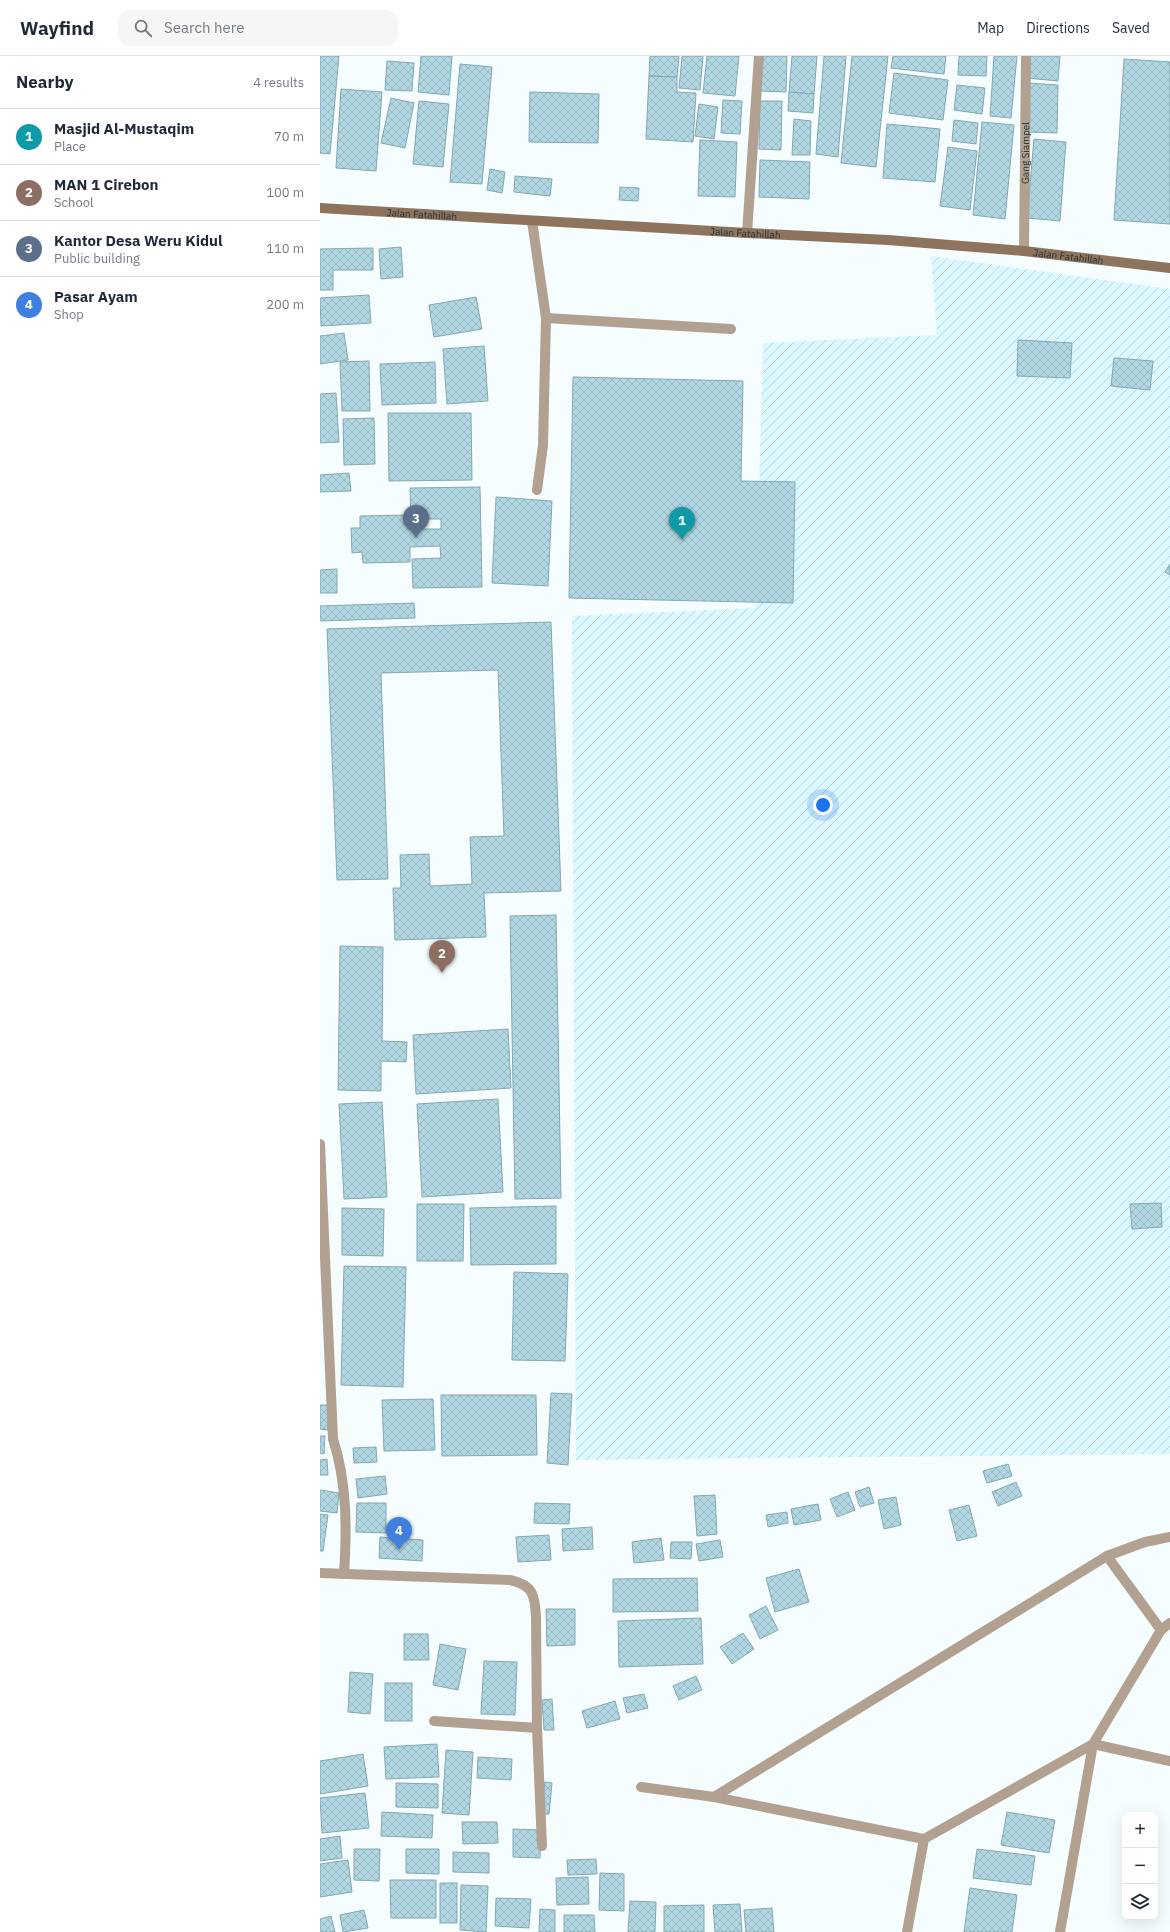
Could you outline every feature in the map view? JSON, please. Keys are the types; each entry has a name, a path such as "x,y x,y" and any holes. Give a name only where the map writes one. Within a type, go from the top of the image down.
{"street":[{"path":"748,233 759,56"},
{"name":"Gang Siampel","path":"1024,251 1026,56"},
{"name":"Jalan Fatahillah","path":"320,208 888,240 1024,251 1170,268"},
{"path":"532,221 546,318 543,445 537,490"},
{"path":"546,318 731,329"},
{"path":"320,1144 333,1439 339,1460 346,1539 344,1574"},
{"path":"714,1797 1107,1556 1145,1542 1170,1537"},
{"path":"1107,1556 1161,1630"},
{"path":"320,1573 510,1580 521,1582 530,1589 535,1600 536,1617 537,1728 542,1846"},
{"path":"1060,1932 1093,1744 1161,1630 1170,1623"},
{"path":"434,1721 537,1728"},
{"path":"641,1787 714,1797 924,1839 1093,1744 1170,1761"},
{"path":"907,1932 924,1839"}],"shaded area":[{"path":"931,256 1170,289 1170,1454 576,1460 572,616 756,608 763,343 937,335"}],"building":[{"path":"320,56 339,56 330,154 320,153"},
{"path":"421,56 452,56 449,95 418,92"},
{"path":"650,56 679,56 677,77 649,76"},
{"path":"682,56 703,56 700,90 679,88"},
{"path":"707,56 739,56 735,96 703,93"},
{"path":"761,56 787,56 786,92 760,91"},
{"path":"792,56 817,56 814,94 789,92"},
{"path":"824,56 846,56 838,157 816,154"},
{"path":"852,56 888,56 876,167 841,163"},
{"path":"893,56 946,56 944,74 891,68"},
{"path":"959,56 987,56 986,76 958,75"},
{"path":"994,56 1017,56 1011,118 990,116"},
{"path":"1029,56 1060,56 1058,81 1027,78"},
{"path":"1124,59 1170,62 1170,224 1114,220"},
{"path":"387,61 414,63 412,91 385,90"},
{"path":"460,64 492,67 482,184 450,182"},
{"path":"894,73 948,80 943,120 889,113"},
{"path":"649,76 677,77 677,92 696,93 693,142 646,139"},
{"path":"1028,83 1058,85 1057,133 1027,132"},
{"path":"957,85 985,88 982,114 954,110"},
{"path":"341,89 382,92 376,171 336,168"},
{"path":"530,92 599,94 598,143 529,142"},
{"path":"789,92 814,94 813,113 788,111"},
{"path":"391,98 414,103 405,148 381,143"},
{"path":"723,100 742,101 740,134 721,133"},
{"path":"419,101 449,104 443,167 413,164"},
{"path":"760,101 782,101 781,150 759,149"},
{"path":"699,104 718,107 714,139 695,136"},
{"path":"794,119 811,121 810,155 792,155"},
{"path":"954,120 978,123 976,144 952,141"},
{"path":"982,122 1014,125 1005,219 973,215"},
{"path":"887,124 940,129 935,182 883,178"},
{"path":"1034,139 1066,142 1060,221 1027,218"},
{"path":"700,140 737,142 735,197 698,196"},
{"path":"948,147 977,151 970,210 940,206"},
{"path":"760,160 810,162 809,199 759,197"},
{"path":"490,169 505,172 502,193 487,190"},
{"path":"515,176 552,179 550,196 514,192"},
{"path":"620,187 639,188 638,201 619,200"},
{"path":"401,247 403,277 381,279 379,249"},
{"path":"373,248 373,270 333,270 333,290 320,290 320,249"},
{"path":"369,295 371,323 321,326 320,298"},
{"path":"476,297 482,329 434,337 429,305"},
{"path":"344,333 348,360 320,364 320,336"},
{"path":"1018,340 1072,343 1070,378 1017,376"},
{"path":"484,346 488,401 447,404 443,349"},
{"path":"1114,358 1153,361 1150,390 1111,386"},
{"path":"369,361 370,411 342,411 340,362"},
{"path":"435,362 436,403 382,405 380,364"},
{"path":"573,377 743,381 741,481 795,482 793,603 569,598"},
{"path":"336,393 339,442 320,443 320,394"},
{"path":"388,413 471,413 472,480 389,481"},
{"path":"374,418 375,464 344,465 343,419"},
{"path":"349,473 351,491 320,492 320,475"},
{"path":"480,487 482,587 413,588 412,559 441,558 440,546 410,547 410,562 363,563 362,552 352,553 351,528 360,528 360,516 408,515 408,529 441,529 441,519 411,519 410,488"},
{"path":"496,497 552,501 548,586 492,583"},
{"path":"1170,564 1170,575 1165,572"},
{"path":"337,569 337,593 320,593 320,570"},
{"path":"414,603 415,618 320,621 320,606"},
{"path":"551,622 561,891 484,893 486,937 395,940 393,888 401,888 400,855 429,854 430,886 472,884 470,837 504,836 498,670 381,673 388,879 337,880 327,629"},
{"path":"556,915 561,1198 515,1199 510,916"},
{"path":"340,946 383,947 382,1041 407,1042 406,1062 381,1061 381,1091 338,1090"},
{"path":"508,1029 511,1088 416,1094 413,1035"},
{"path":"498,1099 503,1192 422,1197 417,1104"},
{"path":"382,1102 387,1197 344,1199 339,1104"},
{"path":"1161,1203 1162,1227 1132,1229 1130,1204"},
{"path":"417,1204 464,1204 463,1261 417,1261"},
{"path":"556,1206 556,1264 471,1265 470,1208"},
{"path":"342,1208 384,1209 383,1256 342,1255"},
{"path":"344,1266 406,1267 403,1387 341,1385"},
{"path":"514,1272 568,1274 565,1361 512,1360"},
{"path":"551,1393 572,1394 568,1465 547,1463"},
{"path":"441,1395 536,1395 537,1455 442,1456"},
{"path":"433,1399 435,1450 384,1451 382,1400"},
{"path":"320,1405 329,1405 328,1430 320,1429"},
{"path":"320,1436 325,1436 324,1454 320,1453"},
{"path":"376,1447 377,1462 354,1463 353,1448"},
{"path":"327,1459 328,1475 320,1475 320,1460"},
{"path":"1008,1464 1012,1476 987,1483 983,1471"},
{"path":"385,1476 387,1494 358,1498 356,1479"},
{"path":"1016,1482 1022,1496 998,1506 992,1492"},
{"path":"869,1487 874,1503 860,1507 855,1492"},
{"path":"320,1490 339,1493 337,1513 320,1511"},
{"path":"848,1492 855,1510 837,1517 830,1499"},
{"path":"715,1495 717,1534 697,1536 694,1496"},
{"path":"896,1497 901,1525 884,1529 878,1500"},
{"path":"357,1503 386,1503 386,1533 356,1532"},
{"path":"535,1503 570,1504 569,1524 534,1523"},
{"path":"818,1504 821,1520 794,1525 791,1509"},
{"path":"969,1505 977,1536 957,1541 949,1510"},
{"path":"787,1512 788,1523 768,1527 766,1515"},
{"path":"320,1514 328,1515 323,1551 320,1551"},
{"path":"592,1527 593,1549 563,1551 562,1529"},
{"path":"549,1535 551,1560 518,1562 516,1537"},
{"path":"380,1537 423,1540 422,1561 379,1558"},
{"path":"661,1538 664,1560 634,1563 632,1542"},
{"path":"720,1540 723,1557 699,1561 696,1544"},
{"path":"671,1542 692,1542 691,1559 670,1558"},
{"path":"799,1569 809,1602 775,1612 766,1578"},
{"path":"697,1578 698,1611 613,1612 613,1579"},
{"path":"766,1606 778,1630 760,1639 749,1615"},
{"path":"546,1609 575,1609 575,1645 547,1646"},
{"path":"701,1618 703,1664 619,1667 618,1621"},
{"path":"743,1633 754,1649 732,1664 720,1647"},
{"path":"404,1634 428,1634 429,1660 404,1660"},
{"path":"440,1644 466,1649 458,1690 433,1685"},
{"path":"484,1661 517,1662 515,1715 481,1714"},
{"path":"350,1672 373,1674 370,1714 348,1712"},
{"path":"696,1676 702,1690 679,1700 673,1686"},
{"path":"385,1683 412,1683 412,1721 385,1721"},
{"path":"644,1694 648,1708 627,1713 623,1698"},
{"path":"552,1699 554,1730 544,1730 542,1700"},
{"path":"615,1701 620,1719 587,1728 582,1711"},
{"path":"437,1744 439,1777 386,1779 384,1747"},
{"path":"446,1750 473,1752 469,1815 442,1813"},
{"path":"363,1754 368,1786 320,1794 320,1761"},
{"path":"478,1757 512,1759 511,1780 477,1778"},
{"path":"545,1782 552,1783 549,1814 541,1814"},
{"path":"396,1783 438,1784 438,1808 396,1807"},
{"path":"365,1793 369,1828 322,1833 320,1798"},
{"path":"382,1812 433,1815 432,1838 381,1836"},
{"path":"1007,1812 1055,1820 1049,1853 1001,1845"},
{"path":"462,1822 497,1822 498,1843 463,1844"},
{"path":"513,1829 541,1830 540,1858 513,1857"},
{"path":"340,1836 342,1858 320,1861 320,1839"},
{"path":"354,1849 380,1849 379,1881 354,1880"},
{"path":"406,1849 439,1849 439,1874 406,1873"},
{"path":"977,1849 1035,1856 1031,1885 973,1878"},
{"path":"453,1852 489,1853 489,1873 453,1872"},
{"path":"596,1859 597,1874 568,1875 567,1860"},
{"path":"348,1860 352,1892 320,1897 320,1864"},
{"path":"600,1873 624,1874 624,1911 599,1910"},
{"path":"588,1877 589,1904 557,1905 556,1878"},
{"path":"390,1880 436,1880 436,1918 391,1918"},
{"path":"440,1883 457,1883 457,1923 440,1923"},
{"path":"461,1885 488,1886 486,1932 460,1930"},
{"path":"970,1888 1017,1895 1012,1932 964,1932"},
{"path":"496,1898 531,1899 529,1928 495,1926"},
{"path":"630,1901 656,1902 655,1932 628,1932"},
{"path":"740,1904 742,1932 715,1932 713,1905"},
{"path":"704,1905 704,1932 664,1932 664,1906"},
{"path":"772,1908 774,1932 746,1932 744,1910"},
{"path":"540,1909 555,1910 555,1932 539,1932"},
{"path":"364,1910 368,1928 343,1932 340,1915"},
{"path":"564,1915 594,1915 595,1932 564,1932"},
{"path":"331,1916 335,1932 320,1932 320,1919"}],"place":[{"name":"Kantor Desa Weru Kidul","path":"416,538"},
{"name":"Masjid Al-Mustaqim","path":"682,540"},
{"name":"MAN 1 Cirebon","path":"442,973"},
{"name":"Pasar Ayam","path":"399,1550"}]}
